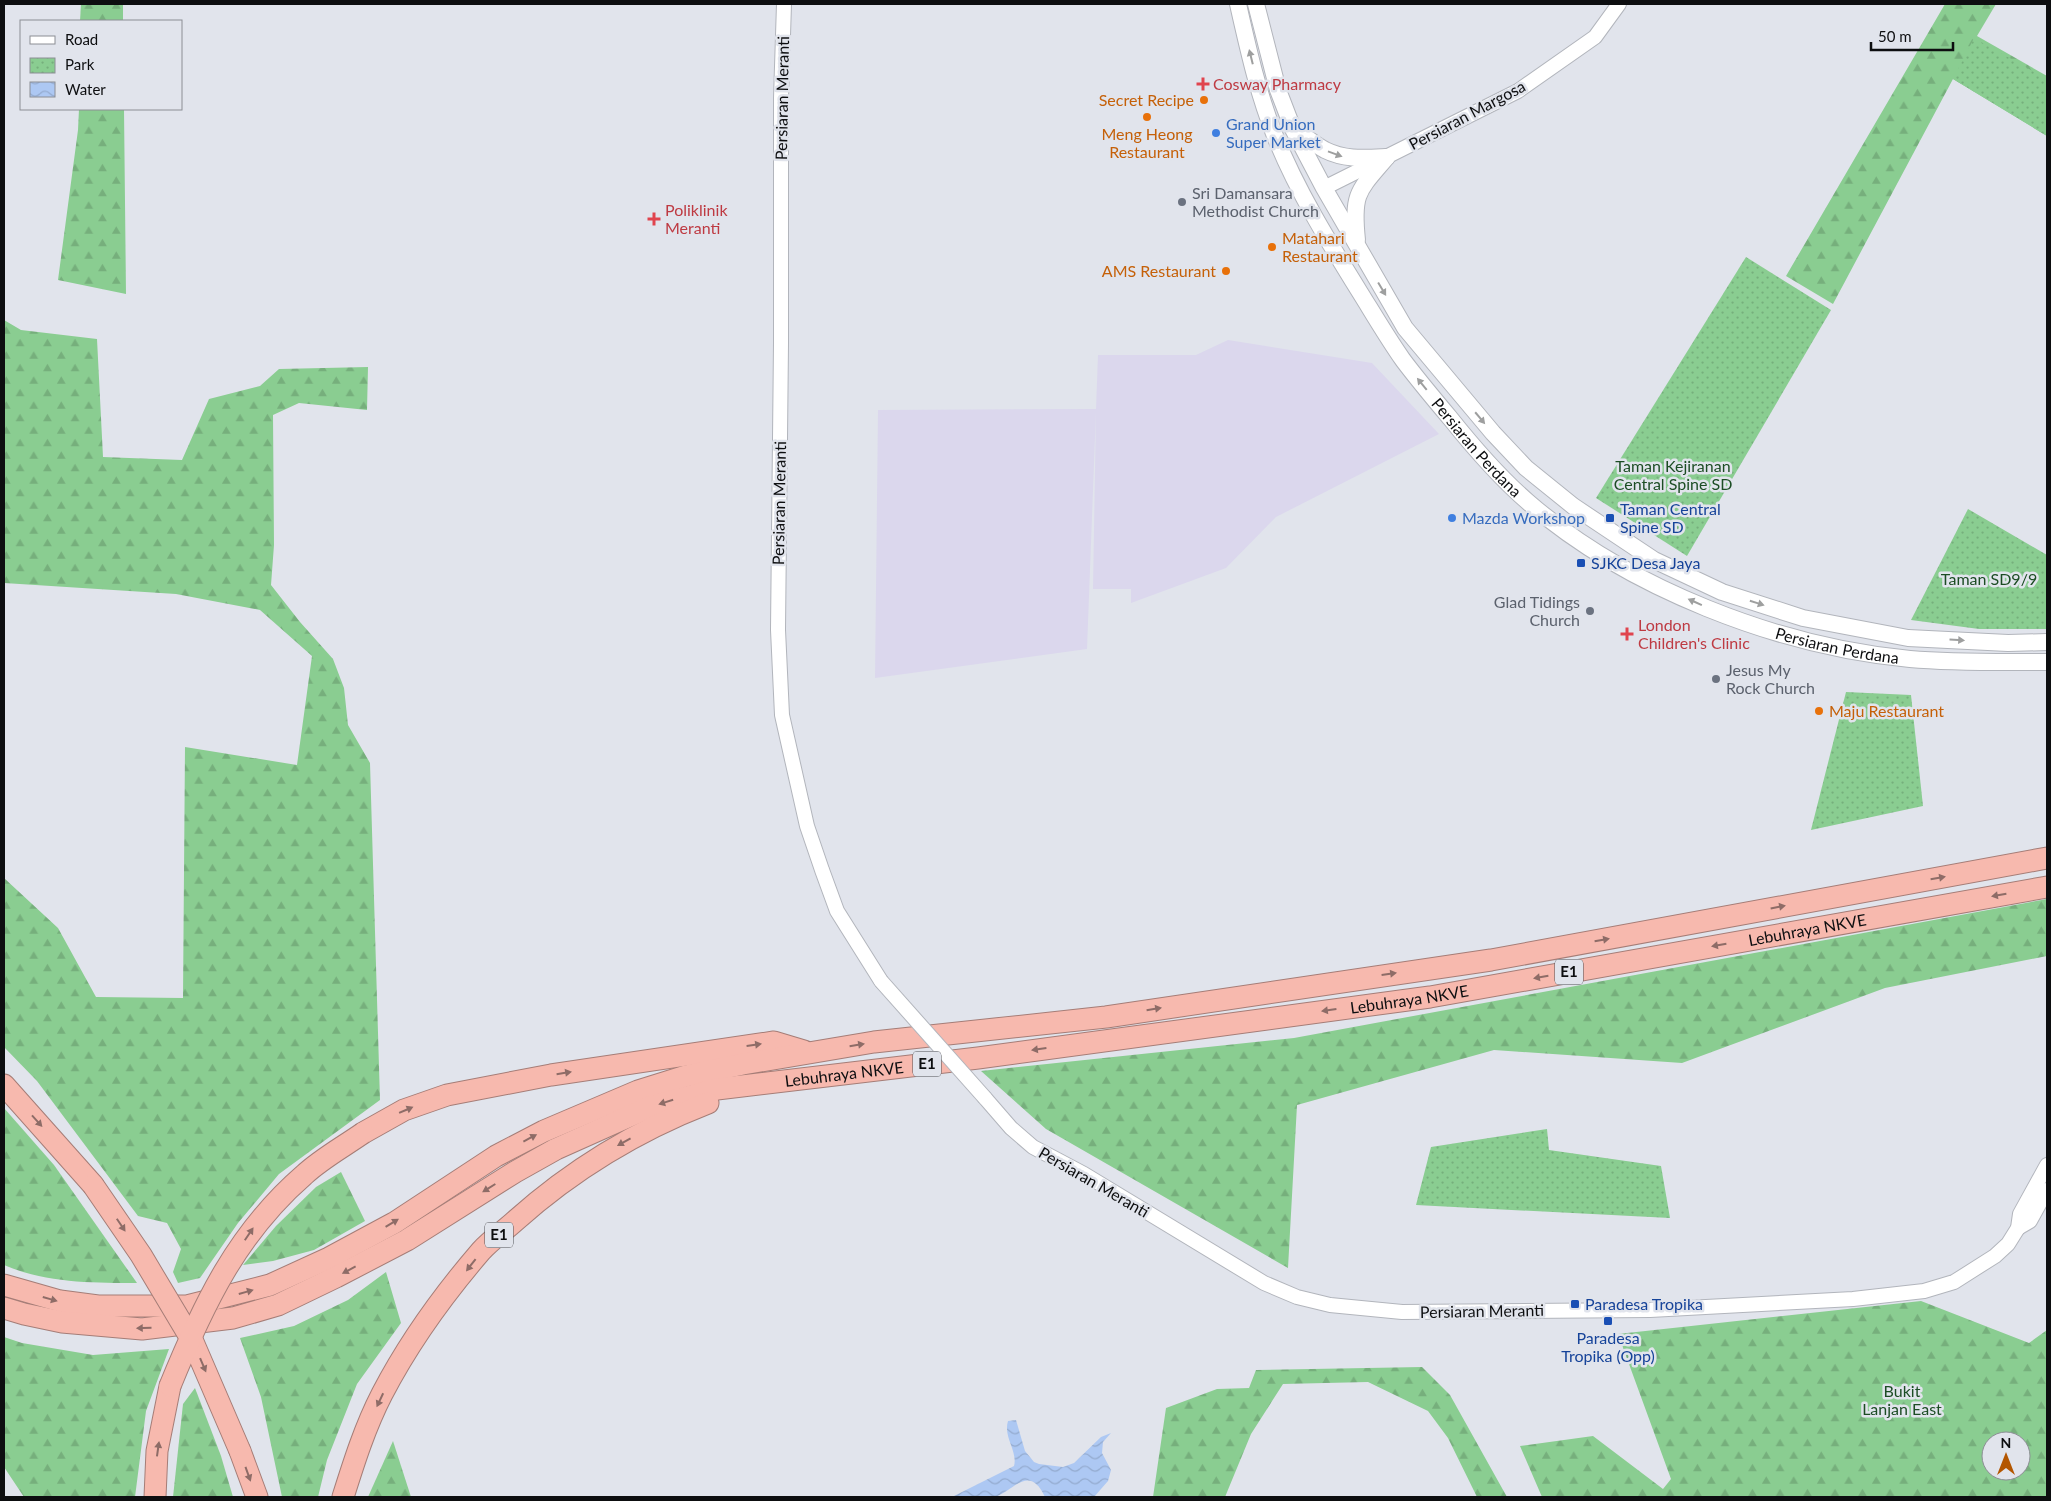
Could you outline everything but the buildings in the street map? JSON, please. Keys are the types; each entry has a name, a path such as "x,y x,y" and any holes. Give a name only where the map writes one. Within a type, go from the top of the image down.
{"highway":[{"name":"Lebuhraya NKVE","path":"4,1285 60,1301 98,1306 187,1306 270,1285 329,1258 394,1223 496,1156 544,1131 638,1091 686,1076 809,1052 874,1042 1106,1017 1491,960 2047,858"},
{"name":"Lebuhraya NKVE","path":"765,1083 996,1055 1430,997 2047,887"},
{"name":"E1","path":"155,1497 157,1451 170,1386 192,1331 212,1290 252,1229 304,1174 363,1133 404,1110 447,1096 552,1075 774,1042 809,1052"},
{"name":"E1","path":"343,1497 357,1453 382,1395 411,1344 482,1250 530,1208 580,1169 625,1141 678,1115 765,1083"},
{"path":"4,1308 62,1322 142,1329 233,1318 278,1305 407,1240 515,1172 556,1149 650,1107 717,1089 765,1083"},
{"path":"4,1085 93,1185 141,1255 193,1342 240,1450 257,1497"}],"main road":[{"name":"Persiaran Perdana","path":"1238,4 1261,98 1276,137 1305,200 1404,361 1477,452 1527,502 1562,529 1625,569 1714,611 1792,637 1853,651 1911,659 2047,662"},
{"name":"Persiaran Perdana","path":"1256,4 1278,90 1293,129 1324,188 1405,328 1493,433 1526,468 1572,506 1654,560 1722,592 1803,618 1908,638 2008,643 2047,642"},
{"path":"1293,129 1324,150 1339,156 1356,159 1387,157"},
{"path":"1276,137 1306,180 1315,188 1324,188"},
{"path":"1358,247 1354,218 1355,202 1360,188 1387,157"},
{"path":"1324,188 1321,192 1321,203 1336,252"},
{"path":"1714,611 1722,592"}],"street":[{"name":"Persiaran Meranti","path":"784,4 781,130 778,630 782,715 807,826 834,902 881,981 1011,1128 1033,1147 1084,1174 1264,1283 1297,1297 1330,1305 1402,1312 1650,1310 1853,1299 1915,1292 1954,1282 1995,1256 2008,1244 2018,1228 2020,1214 2047,1165"},
{"name":"Persiaran Margosa","path":"1324,188 1518,91 1595,37 1619,4"},
{"path":"2028,1199 2035,1197 2043,1183 2047,1180"},
{"name":"Persiaran Meranti","path":"2018,1228 2030,1221 2047,1190"}],"shaded area":[{"path":"1228,340 1372,363 1439,434 1276,517 1226,568 1131,603 1131,589 1093,589 1096,411 1087,649 875,678 878,410 1096,409 1098,355 1196,355"}],"green space":[{"path":"81,4 123,4 123,20 80,20"},
{"path":"1945,4 1996,4 1977,36 2047,76 2047,136 1953,79 1833,304 1786,276"},
{"path":"1974,38 2047,79 2047,136 1953,79"},
{"path":"79,110 124,110 126,294 58,280 78,130"},
{"name":"Taman Kejiranan Central Spine SD","path":"1746,257 1831,310 1687,556 1596,498"},
{"path":"4,320 21,330 97,339 103,457 182,460 209,399 260,386 279,369 368,367 367,410 299,403 273,415 274,545 271,585 300,622 333,659 344,688 348,725 370,763 380,1100 279,1174 238,1223 200,1278 178,1283 173,1272 181,1249 167,1223 138,1216 37,1081 4,1047 4,878 58,928 96,997 183,998 185,747 297,765 312,656 260,610 176,594 4,583"},
{"name":"Taman SD9/9","path":"1968,509 2047,555 2047,629 1979,629 1911,620"},
{"path":"1846,692 1911,695 1923,806 1811,830"},
{"path":"2047,899 2047,956 1885,988 1682,1063 1494,1050 1297,1105 1288,1268 1046,1129 981,1071 1294,1038"},
{"path":"4,1108 54,1165 137,1283 52,1279 4,1265"},
{"path":"1547,1129 1549,1150 1661,1166 1670,1218 1416,1205 1431,1147"},
{"path":"341,1172 365,1221 314,1250 273,1261 243,1265 276,1226 316,1187"},
{"path":"386,1272 401,1323 357,1384 327,1460 318,1497 282,1497 261,1397 240,1338 294,1326 348,1300"},
{"name":"Bukit Lanjan East","path":"1921,1301 2029,1343 2047,1330 2047,1497 1542,1497 1520,1446 1593,1436 1663,1489 1671,1479 1618,1334"},
{"path":"4,1337 22,1343 93,1355 169,1349 146,1411 135,1497 24,1497 4,1467"},
{"path":"1422,1367 1450,1395 1507,1497 1477,1497 1448,1438 1428,1411 1368,1382 1283,1384 1251,1434 1225,1497 1153,1497 1166,1408 1217,1389 1249,1388 1256,1370"},
{"path":"195,1388 221,1456 233,1497 173,1497 183,1404"},
{"path":"393,1441 411,1497 368,1497"}],"water":[{"path":"1016,1420 1025,1451 1034,1462 1039,1464 1063,1467 1074,1463 1101,1437 1111,1433 1103,1442 1102,1453 1111,1470 1108,1481 1094,1497 1045,1497 1039,1487 1027,1480 992,1498 952,1497 1014,1466 1015,1460 1007,1427 1008,1421"}],"place":[{"name":"Cosway Pharmacy","path":"1203,84"},
{"name":"Secret Recipe","path":"1204,100"},
{"name":"Meng Heong Restaurant","path":"1147,117"},
{"name":"Grand Union Super Market","path":"1216,133"},
{"name":"Sri Damansara Methodist Church","path":"1182,202"},
{"name":"Poliklinik Meranti","path":"654,219"},
{"name":"Matahari Restaurant","path":"1272,247"},
{"name":"AMS Restaurant","path":"1226,271"},
{"name":"Mazda Workshop","path":"1452,518"},
{"name":"Taman Central Spine SD","path":"1610,518"},
{"name":"SJKC Desa Jaya","path":"1581,563"},
{"name":"Glad Tidings Church","path":"1590,611"},
{"name":"London Children's Clinic","path":"1627,634"},
{"name":"Jesus My Rock Church","path":"1716,679"},
{"name":"Maju Restaurant","path":"1819,711"},
{"name":"Paradesa Tropika","path":"1575,1304"},
{"name":"Paradesa Tropika (Opp)","path":"1608,1321"}]}
